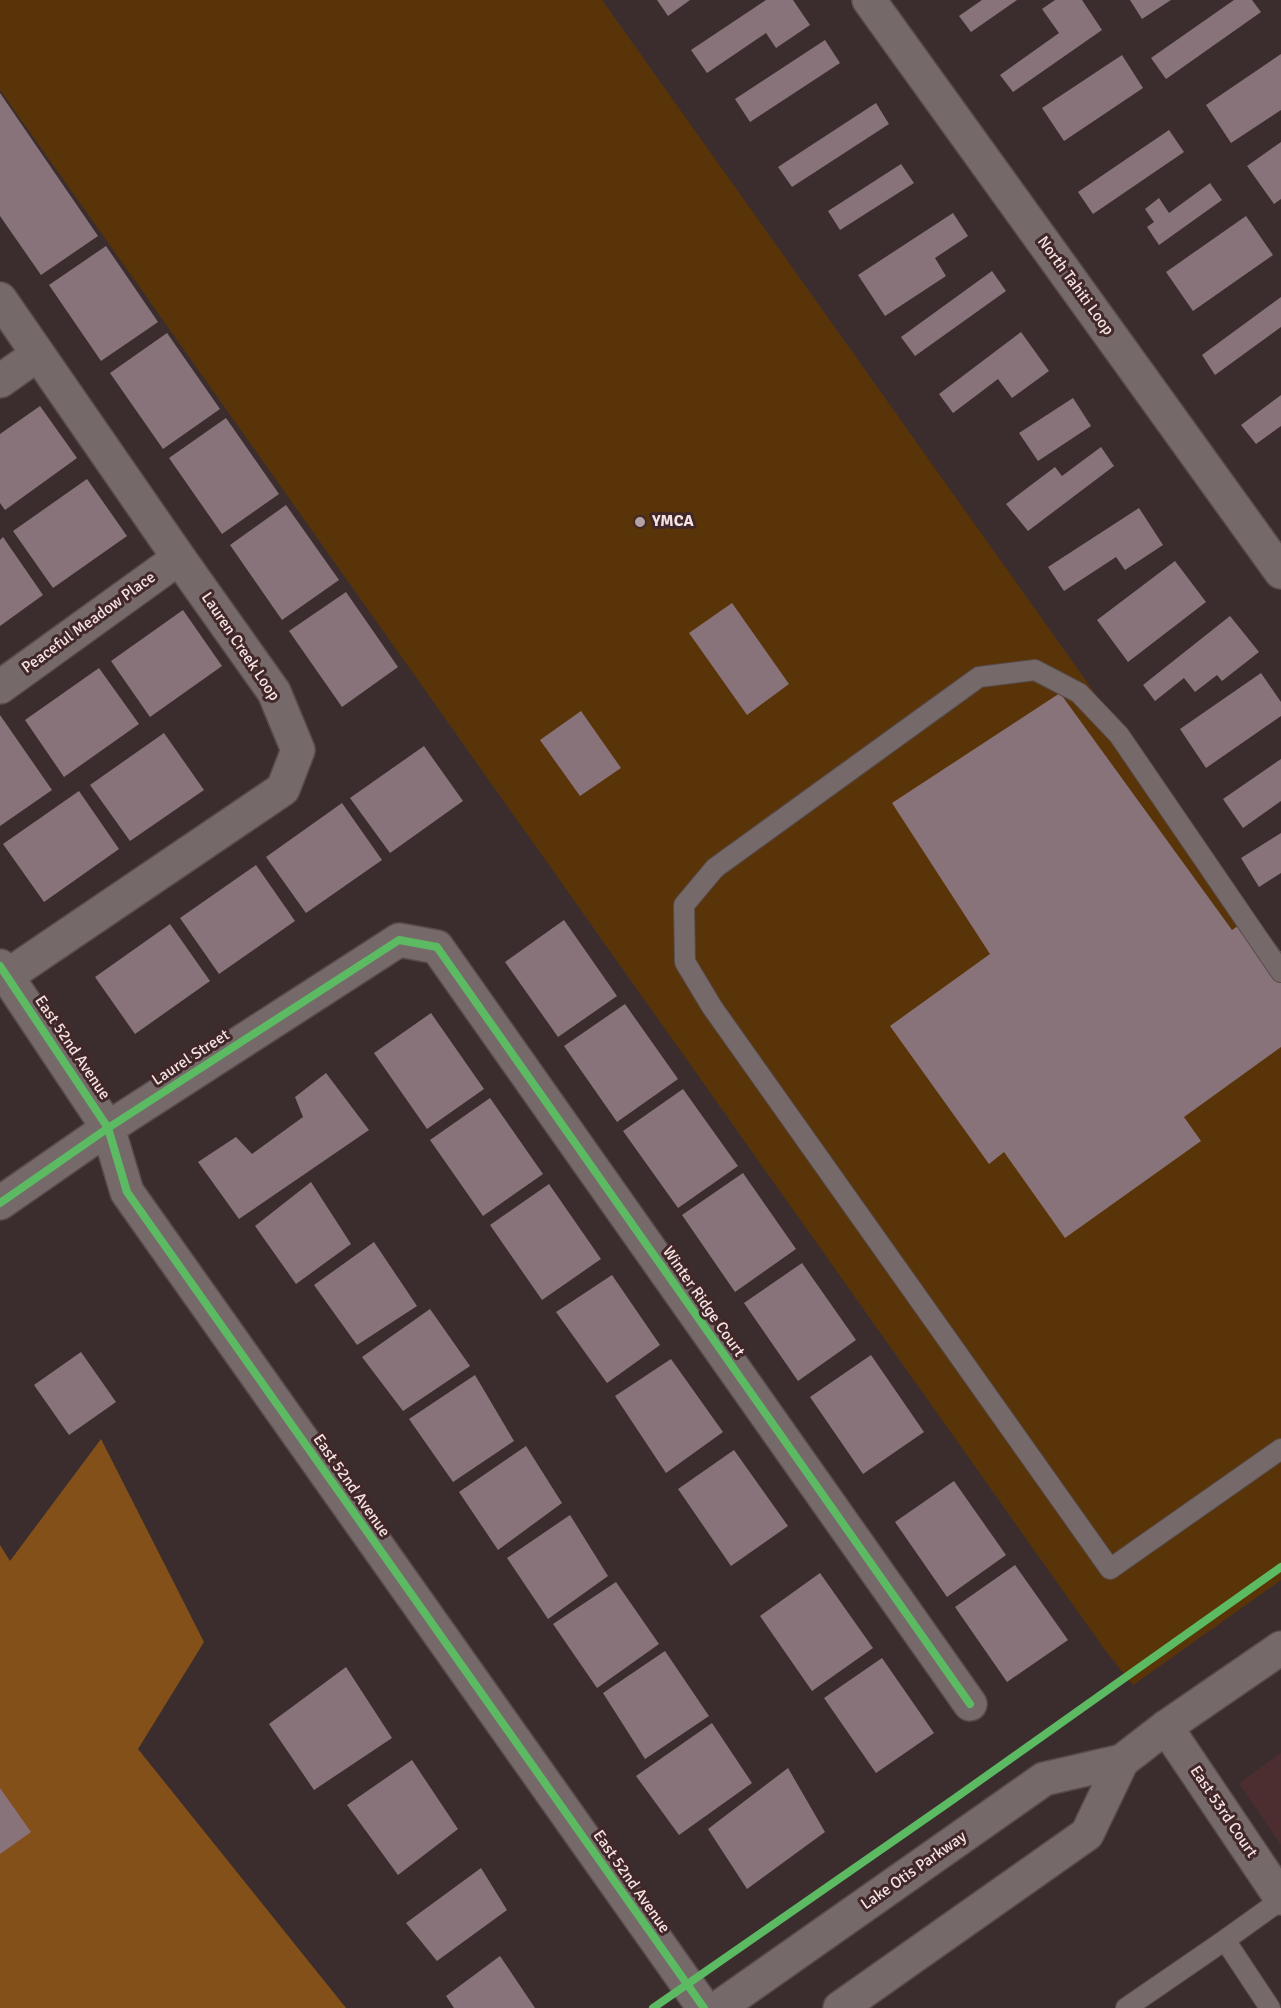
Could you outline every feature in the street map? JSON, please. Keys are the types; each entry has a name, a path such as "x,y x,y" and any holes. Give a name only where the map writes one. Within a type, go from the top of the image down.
{"street":[{"name":"North Tahiti Loop","path":"869,0 1278,563"},
{"name":"Lauren Creek Loop","path":"0,299 274,692 298,750 283,789 4,971"},
{"path":"0,381 37,355"},
{"name":"Peaceful Meadow Place","path":"0,687 179,558"},
{"name":"Laurel Street","path":"0,1203 108,1128 399,939"},
{"name":"Winter Ridge Court","path":"399,939 437,947 970,1704"},
{"name":"East 52nd Avenue","path":"4,971 108,1128 127,1192 704,2008"},
{"name":"Lake Otis Parkway","path":"718,2008 1044,1779 1122,1761 1166,1727 1281,1648"},
{"name":"East 53rd Court","path":"1166,1727 1281,1899"},
{"name":"Lake Otis Parkway","path":"840,2008 1087,1834 1122,1761"}],"lane":[{"path":"1281,972 1119,735 1079,693 1035,670 979,677 715,868 684,905 685,962 712,1007 1110,1569 1281,1449"},
{"path":"1126,2008 1281,1899"},
{"path":"1225,1940 1270,2008"}],"shaded area":[{"name":"YMCA","path":"0,0 602,0 1281,955 1281,1580 1133,1685 1105,1650 0,90"},
{"path":"101,1439 204,1642 138,1749 346,2008 0,2008 0,1545 10,1561"},
{"path":"1281,1753 1281,1845 1239,1783"}],"building":[{"path":"657,0 690,0 668,16"},
{"path":"766,0 793,0 810,25 776,48 766,33 707,73 691,50"},
{"path":"982,0 1017,0 971,32 959,16"},
{"path":"1055,0 1082,0 1102,30 1013,92 1000,75 1059,33 1042,9"},
{"path":"1130,0 1171,0 1142,19"},
{"path":"1234,0 1252,0 1261,12 1166,79 1151,58"},
{"path":"825,40 840,63 750,122 735,99"},
{"path":"1281,54 1281,110 1231,143 1206,105"},
{"path":"1122,55 1143,88 1064,141 1042,108"},
{"path":"0,93 98,236 41,275 0,216"},
{"path":"876,103 889,124 792,187 778,167"},
{"path":"1169,130 1184,152 1093,214 1078,192"},
{"path":"1281,142 1281,199 1274,204 1247,166"},
{"path":"901,164 914,183 840,230 828,211"},
{"path":"1210,183 1222,200 1159,245 1147,227 1154,222 1145,209 1159,198 1169,213"},
{"path":"953,213 968,236 935,258 946,276 885,316 858,275"},
{"path":"1246,216 1273,255 1193,311 1166,272"},
{"path":"106,246 158,322 101,361 49,285"},
{"path":"992,271 1006,291 915,356 901,337"},
{"path":"1281,297 1281,327 1215,375 1202,355"},
{"path":"1021,332 1049,371 1012,398 998,379 953,413 939,394"},
{"path":"167,333 220,409 163,449 110,373"},
{"path":"1281,395 1281,426 1256,444 1241,425"},
{"path":"1073,398 1091,426 1038,461 1019,433"},
{"path":"40,406 77,458 5,510 0,503 0,434"},
{"path":"226,418 279,494 222,534 169,458"},
{"path":"1101,447 1114,466 1028,531 1006,504 1055,467 1062,476"},
{"path":"87,479 127,536 53,588 13,531"},
{"path":"286,505 339,580 282,620 230,545"},
{"path":"1139,508 1163,545 1125,570 1116,557 1064,591 1048,567"},
{"path":"3,537 43,595 0,626 0,540"},
{"path":"1175,561 1206,602 1128,662 1097,620"},
{"path":"346,592 398,667 342,707 289,631"},
{"path":"732,603 789,684 747,715 689,633"},
{"path":"183,610 222,666 150,717 111,661"},
{"path":"1230,616 1259,652 1222,681 1217,675 1195,692 1184,678 1155,701 1143,685"},
{"path":"99,668 139,724 64,777 25,720"},
{"path":"1261,673 1281,702 1281,716 1206,768 1180,729"},
{"path":"1060,693 1232,930 1254,915 1281,952 1281,1047 1184,1117 1201,1141 1065,1238 1004,1152 989,1164 890,1026 990,954 892,803"},
{"path":"581,711 621,768 580,796 540,740"},
{"path":"0,715 52,790 0,826"},
{"path":"164,733 204,790 130,841 90,785"},
{"path":"424,746 463,801 390,853 350,798"},
{"path":"1281,759 1281,801 1243,828 1223,799"},
{"path":"79,791 119,849 44,902 3,844"},
{"path":"342,803 382,860 306,913 266,857"},
{"path":"1281,833 1281,873 1259,887 1241,858"},
{"path":"256,865 295,921 219,974 180,918"},
{"path":"564,920 617,996 558,1037 505,962"},
{"path":"170,924 210,981 135,1034 95,977"},
{"path":"625,1004 678,1079 617,1122 564,1046"},
{"path":"431,1013 484,1089 427,1129 374,1053"},
{"path":"326,1073 369,1130 239,1219 198,1162 236,1137 252,1154 303,1117 295,1097"},
{"path":"683,1089 738,1166 678,1208 623,1131"},
{"path":"490,1098 543,1174 483,1216 430,1140"},
{"path":"743,1173 796,1249 735,1292 682,1215"},
{"path":"311,1182 351,1244 296,1284 255,1226"},
{"path":"549,1184 601,1259 542,1300 490,1225"},
{"path":"374,1242 417,1306 357,1345 314,1285"},
{"path":"802,1263 856,1340 798,1381 744,1303"},
{"path":"612,1275 660,1345 607,1383 556,1312"},
{"path":"430,1309 470,1366 403,1411 362,1357"},
{"path":"81,1352 116,1402 69,1435 34,1385"},
{"path":"871,1355 924,1432 863,1474 810,1397"},
{"path":"671,1359 723,1432 666,1473 615,1396"},
{"path":"475,1375 514,1441 453,1482 409,1419"},
{"path":"526,1446 562,1503 498,1550 459,1492"},
{"path":"734,1450 788,1526 731,1566 678,1489"},
{"path":"954,1481 1006,1555 947,1597 895,1522"},
{"path":"570,1515 608,1576 548,1619 507,1558"},
{"path":"1015,1565 1068,1640 1007,1682 955,1607"},
{"path":"820,1573 873,1648 812,1691 760,1616"},
{"path":"616,1582 659,1644 597,1688 553,1624"},
{"path":"665,1651 709,1716 645,1759 603,1693"},
{"path":"882,1658 934,1733 876,1773 824,1698"},
{"path":"346,1667 392,1738 314,1790 269,1724"},
{"path":"712,1723 752,1783 679,1835 636,1776"},
{"path":"412,1760 458,1829 398,1875 347,1805"},
{"path":"788,1768 825,1832 747,1889 708,1829"},
{"path":"0,1788 31,1832 0,1854"},
{"path":"481,1868 507,1910 437,1961 406,1923"},
{"path":"500,1956 535,2008 454,2008 446,1996"}],"cycle path":[{"path":"0,1203 108,1128 399,940 437,947 970,1704"},
{"path":"0,966 108,1128 127,1192 704,2008"},
{"path":"653,2008 951,1801 1281,1567"}],"place":[{"name":"YMCA","path":"640,522"}]}
